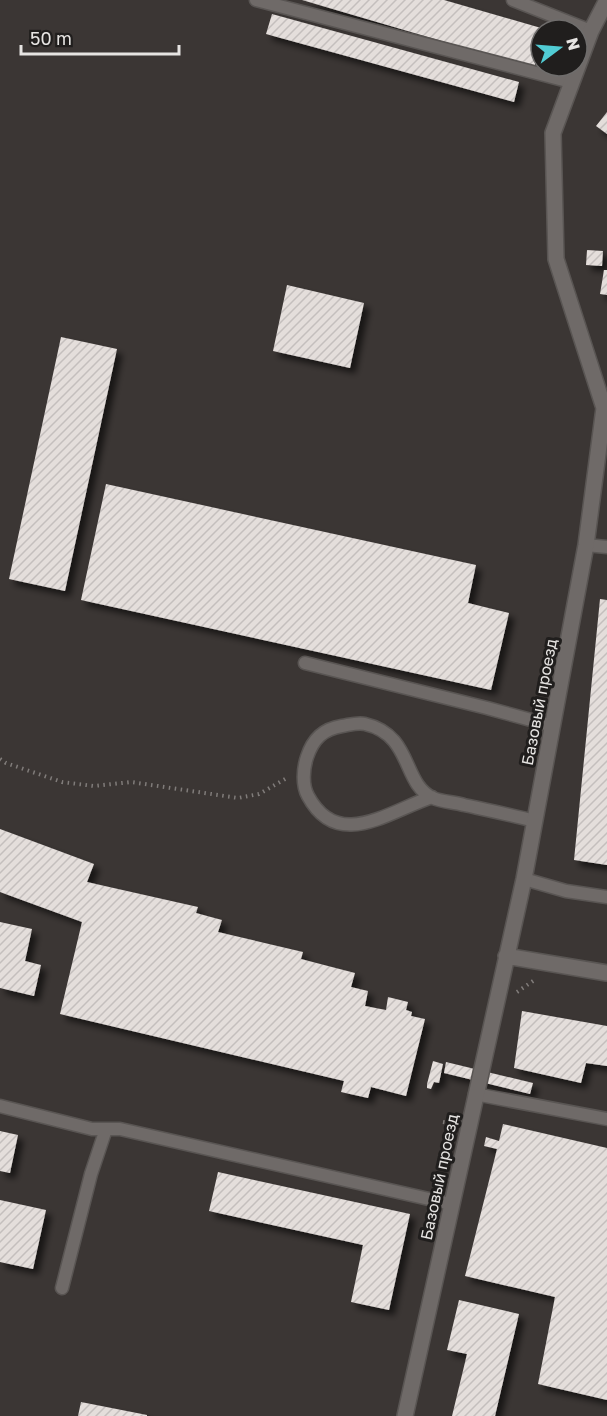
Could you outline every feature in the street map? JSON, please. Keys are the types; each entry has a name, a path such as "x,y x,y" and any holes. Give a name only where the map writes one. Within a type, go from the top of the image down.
{"street":[{"name":"Базовый проезд","path":"405,1416 524,879 586,545 604,408 555,259 553,133 591,31 607,0"},
{"path":"506,956 607,973"}],"lane":[{"path":"256,0 571,82"},
{"path":"513,0 591,31"},
{"path":"586,545 607,548"},
{"path":"305,663 553,726"},
{"path":"432,797 408,805 375,821 349,826 330,821 316,811 306,793 304,769 312,742 331,728 363,723 390,735 404,754 416,783 432,797 535,821"},
{"path":"524,879 566,891 607,897"},
{"path":"475,1094 607,1119"},
{"path":"0,1106 92,1129 120,1129 451,1204"},
{"path":"62,1288 90,1174 106,1129"}],"path":[{"path":"0,759 62,782 94,786 131,782 238,798 260,794 304,769"},
{"path":"515,993 535,979 545,981"},
{"path":"443,1122 468,1127"}],"building":[{"path":"302,0 444,0 529,25 529,67"},
{"path":"272,14 519,82 514,102 266,34"},
{"path":"607,112 607,134 596,126"},
{"path":"587,250 603,251 602,266 586,265"},
{"path":"604,270 607,270 607,295 600,294"},
{"path":"287,285 364,303 350,368 273,351"},
{"path":"61,337 117,349 65,591 9,579"},
{"path":"106,484 476,565 468,603 509,613 491,690 81,600"},
{"path":"600,599 607,600 607,865 574,860"},
{"path":"0,829 94,864 87,882 198,907 196,913 222,920 218,932 303,952 301,959 355,973 351,987 368,991 365,1006 386,1010 388,997 408,1002 406,1010 412,1012 411,1016 425,1019 406,1096 371,1087 368,1098 341,1092 344,1081 60,1014 82,922 0,892"},
{"path":"0,922 32,929 25,961 41,965 34,996 0,988"},
{"path":"522,1011 607,1026 607,1066 586,1063 581,1083 514,1068"},
{"path":"433,1061 443,1064 439,1083 434,1082 431,1089 427,1088 427,1084"},
{"path":"446,1062 533,1083 530,1094 444,1073"},
{"path":"503,1124 607,1148 607,1400 538,1384 555,1297 465,1276 497,1149 484,1146 486,1137 499,1141"},
{"path":"0,1131 18,1135 10,1173 0,1171"},
{"path":"218,1172 410,1214 389,1310 351,1302 363,1245 209,1211"},
{"path":"0,1200 46,1210 33,1269 0,1262"},
{"path":"459,1300 519,1314 495,1416 452,1416 467,1354 447,1350"},
{"path":"81,1402 147,1415 147,1416 78,1416"}]}
